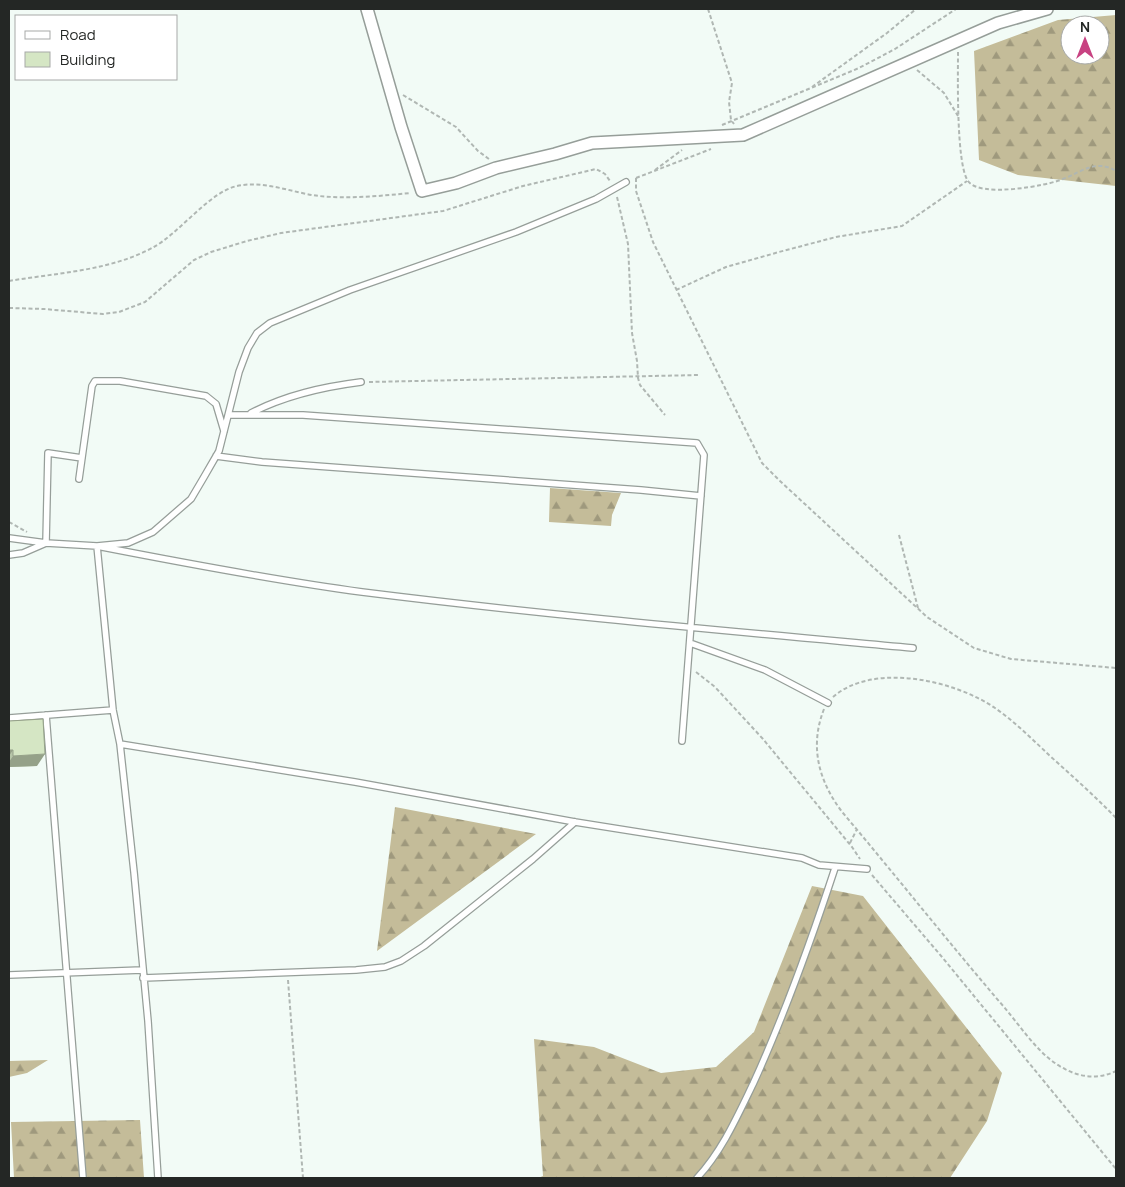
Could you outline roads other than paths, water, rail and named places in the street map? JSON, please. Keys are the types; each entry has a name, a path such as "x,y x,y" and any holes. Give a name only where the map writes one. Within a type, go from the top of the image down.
{"street":[{"path":"366,9 422,191 456,183 496,168 592,143 743,135 909,64 998,23 1047,9"}],"lane":[{"path":"96,546 128,542 142,538 161,526 192,499 216,456 225,432 239,372 248,348 257,333 270,323 359,287 516,232 614,190 626,182"},
{"path":"79,479 92,386 95,381 100,380 206,396 216,404 225,432"},
{"path":"248,415 276,401 314,389 361,382"},
{"path":"229,415 303,415 697,443 704,455 682,741"},
{"path":"46,544 48,453 82,458"},
{"path":"216,456 280,464 701,496"},
{"path":"9,538 46,544 96,546 360,592 562,615 914,648"},
{"path":"9,554 23,553 46,544"},
{"path":"96,546 113,710 120,744 143,978 158,1178"},
{"path":"690,643 765,670 828,703"},
{"path":"9,718 113,710"},
{"path":"46,715 65,973 80,1116 83,1178"},
{"path":"120,744 364,783 575,822 793,856 802,858 810,863 835,868 867,869"},
{"path":"143,978 374,969 401,961 424,946 533,859 575,822"},
{"path":"697,1178 721,1147 762,1064 808,947 835,868"},
{"path":"9,975 142,970"}]}
